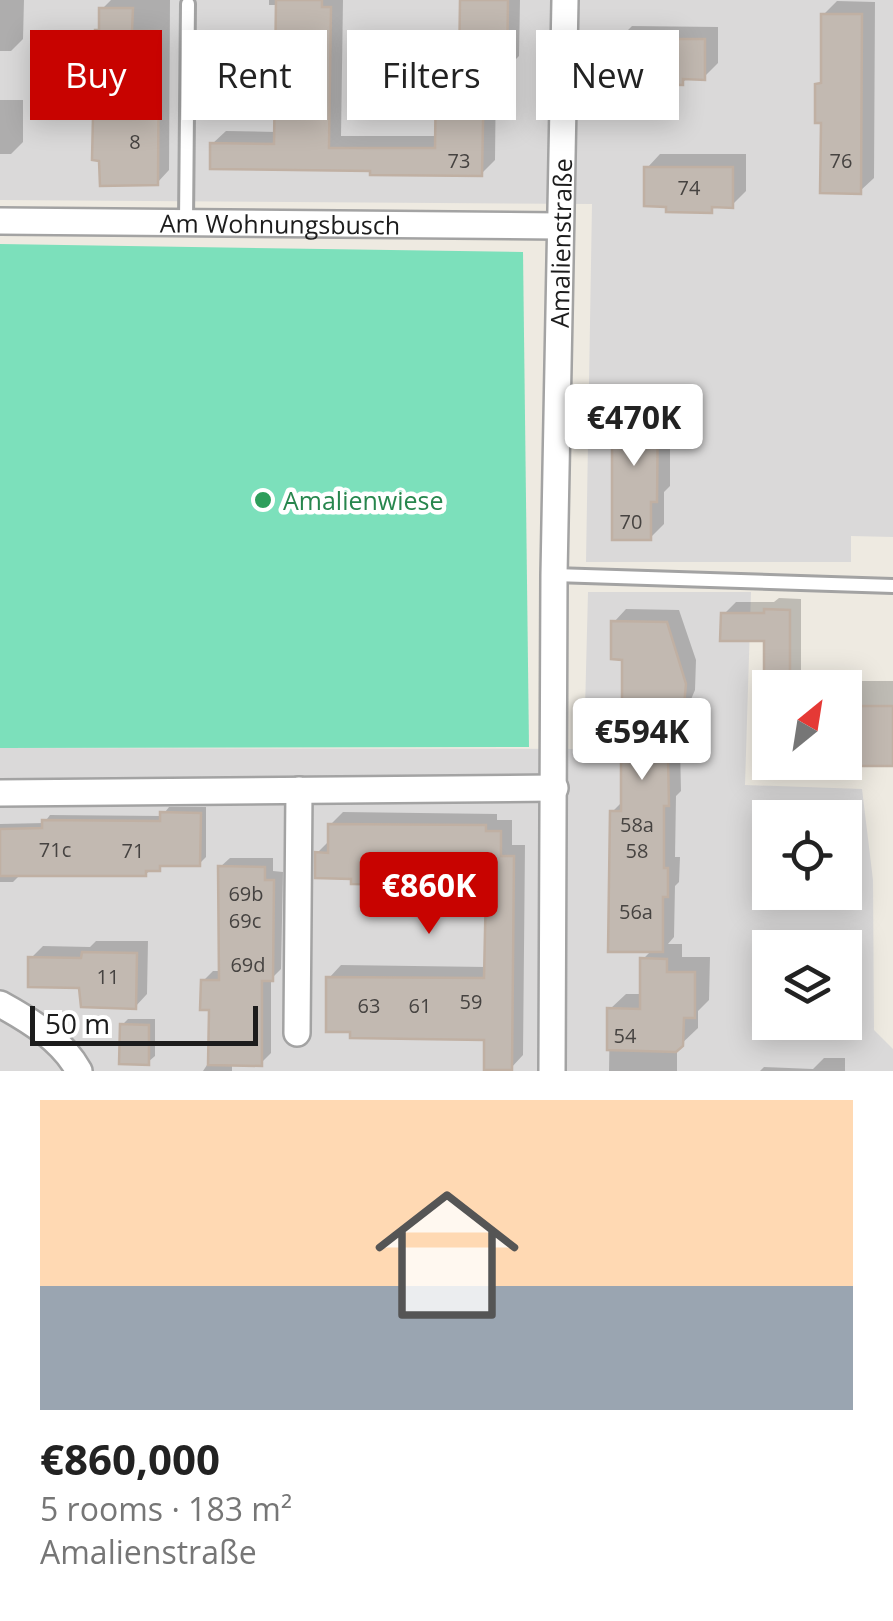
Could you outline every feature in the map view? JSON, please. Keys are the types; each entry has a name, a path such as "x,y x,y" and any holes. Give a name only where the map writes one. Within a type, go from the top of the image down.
{"street":[{"name":"Amalienstraße","path":"552,1071 554,575 564,0"},
{"name":"Am Wohnungsbusch","path":"0,221 560,226"},
{"path":"0,793 555,788"},
{"path":"297,1033 299,790"},
{"path":"0,1004 32,1021 70,1054 79,1071"}],"lane":[{"path":"186,221 188,4"},
{"path":"554,575 893,586"}],"shaded area":[{"path":"0,0 893,0 893,537 851,536 851,562 586,562 592,204 0,200"},
{"path":"588,592 751,592 745,785 862,789 873,880 874,1030 893,1049 893,1071 0,1071 0,748 584,749"}],"green space":[{"name":"Amalienwiese","path":"0,244 523,252 529,747 0,748"}],"building":[{"path":"276,0 322,0 322,7 331,7 329,148 435,148 435,120 483,120 482,176 210,169 210,143 274,144 274,120 327,120 327,30 276,30"},
{"path":"460,0 508,0 508,30 460,30"},
{"path":"99,8 133,8 132,30 99,30"},
{"path":"821,14 862,14 861,194 820,193 821,123 815,123 815,84 821,83"},
{"path":"679,39 705,39 705,80 683,79 683,85 679,85"},
{"path":"93,120 158,120 158,185 100,186 99,161 92,160"},
{"path":"644,167 733,167 733,208 712,207 712,213 666,212 666,207 644,206"},
{"path":"612,403 658,403 657,502 651,502 651,540 612,540"},
{"path":"764,609 790,610 790,670 764,670 764,641 720,641 721,613 764,613"},
{"path":"611,621 667,622 686,684 684,705 674,726 674,756 668,756 664,868 668,868 668,897 663,897 663,952 608,952 610,811 621,811 621,755 610,756 611,717 622,717 622,660 611,659"},
{"path":"862,706 893,706 893,766 862,766"},
{"path":"160,812 201,813 200,866 160,866 160,871 146,871 146,876 0,876 0,829 42,828 42,820 160,821"},
{"path":"328,824 486,825 486,831 501,831 501,856 514,856 512,1070 484,1070 484,1040 350,1038 350,1032 326,1032 326,977 484,978 486,886 351,884 351,879 315,878 315,852 328,853"},
{"path":"218,866 265,867 265,880 274,880 273,981 262,981 262,1066 208,1065 209,1010 200,1010 201,980 219,980"},
{"path":"82,952 137,953 136,1009 81,1007 79,988 28,987 28,957 81,958"},
{"path":"640,958 667,959 667,972 695,972 695,1018 684,1018 683,1046 676,1052 607,1050 607,1008 640,1009"},
{"path":"120,1024 149,1025 149,1065 119,1064"}],"place":[{"name":"Amalienwiese","path":"263,500"}]}
